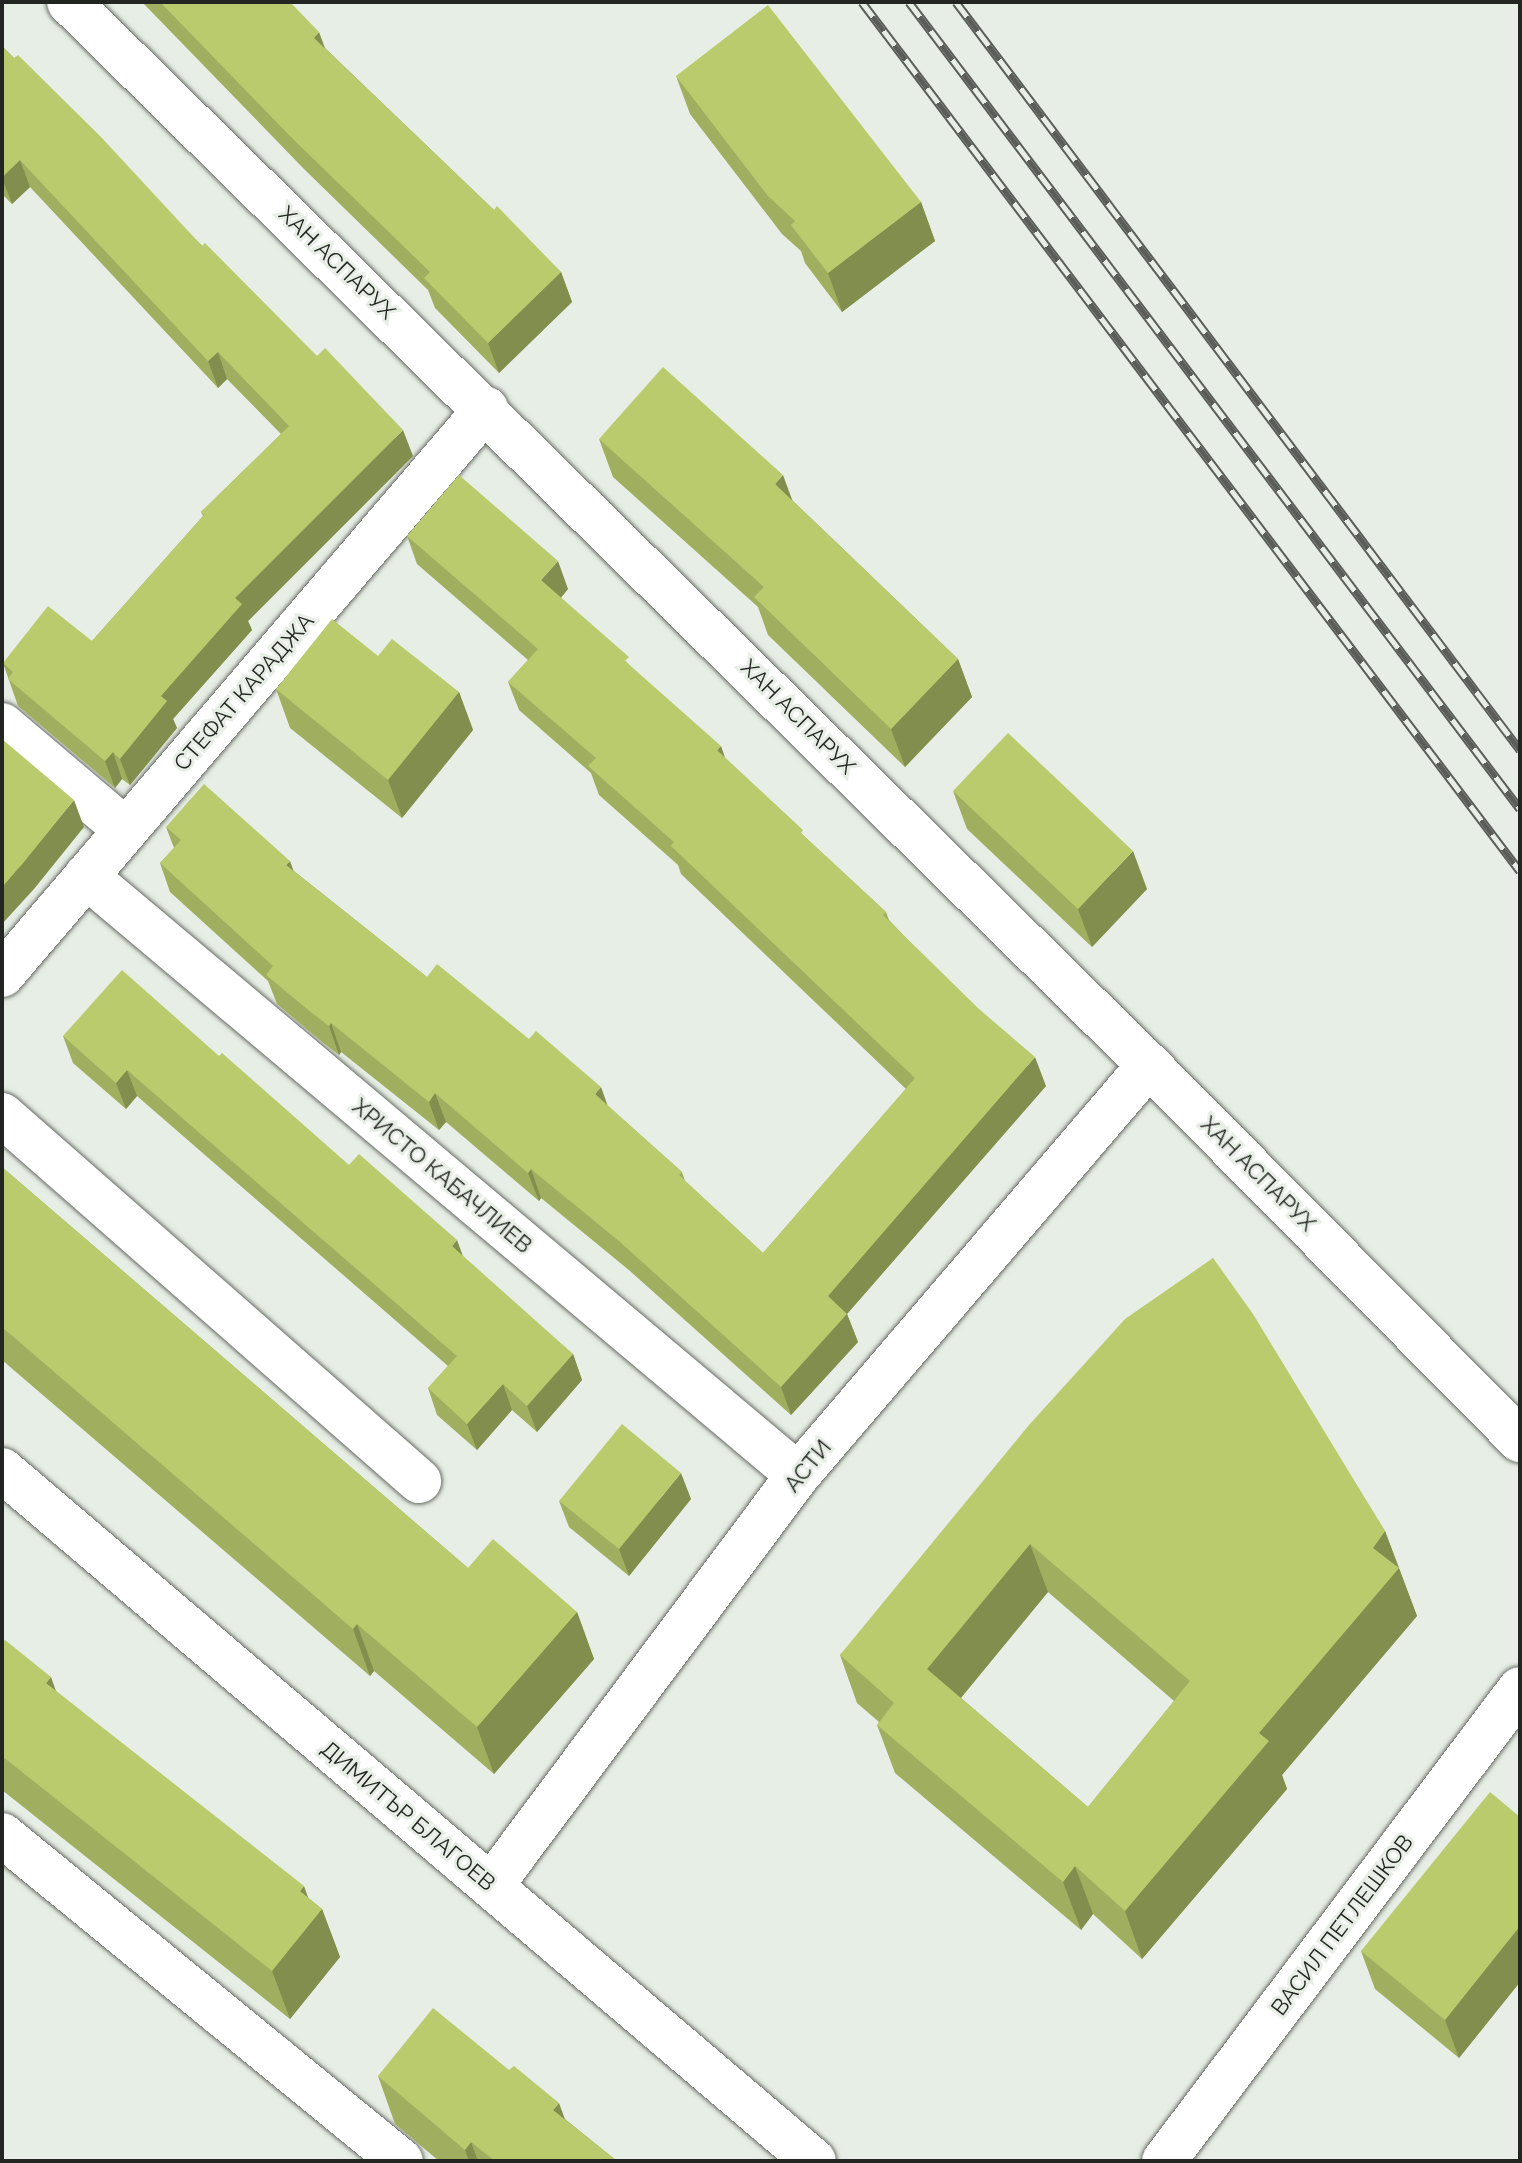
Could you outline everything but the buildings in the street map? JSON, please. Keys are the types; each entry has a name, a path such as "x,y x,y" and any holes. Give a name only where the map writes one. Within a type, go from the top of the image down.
{"street":[{"name":"ХАН АСПАРУХ","path":"69,2 486,409 1149,1065 1520,1440"},
{"name":"СТЕФАТ КАРАДЖА","path":"2,975 486,409"},
{"path":"2,725 126,830"},
{"name":"ХРИСТО КАБАЧЛИЕВ","path":"86,876 798,1475"},
{"name":"АСТИ","path":"491,1886 798,1475 1149,1065"},
{"path":"2,1115 419,1481"},
{"name":"ДИМИТЪР БЛАГОЕВ","path":"2,1470 814,2161"},
{"name":"ВАСИЛ ПЕТЛЕШКОВ","path":"1164,2161 1520,1689"},
{"path":"2,1835 401,2161"}],"railway":[{"path":"862,2 1520,871"},
{"path":"909,2 1520,809"},
{"path":"956,2 1520,750"}]}
